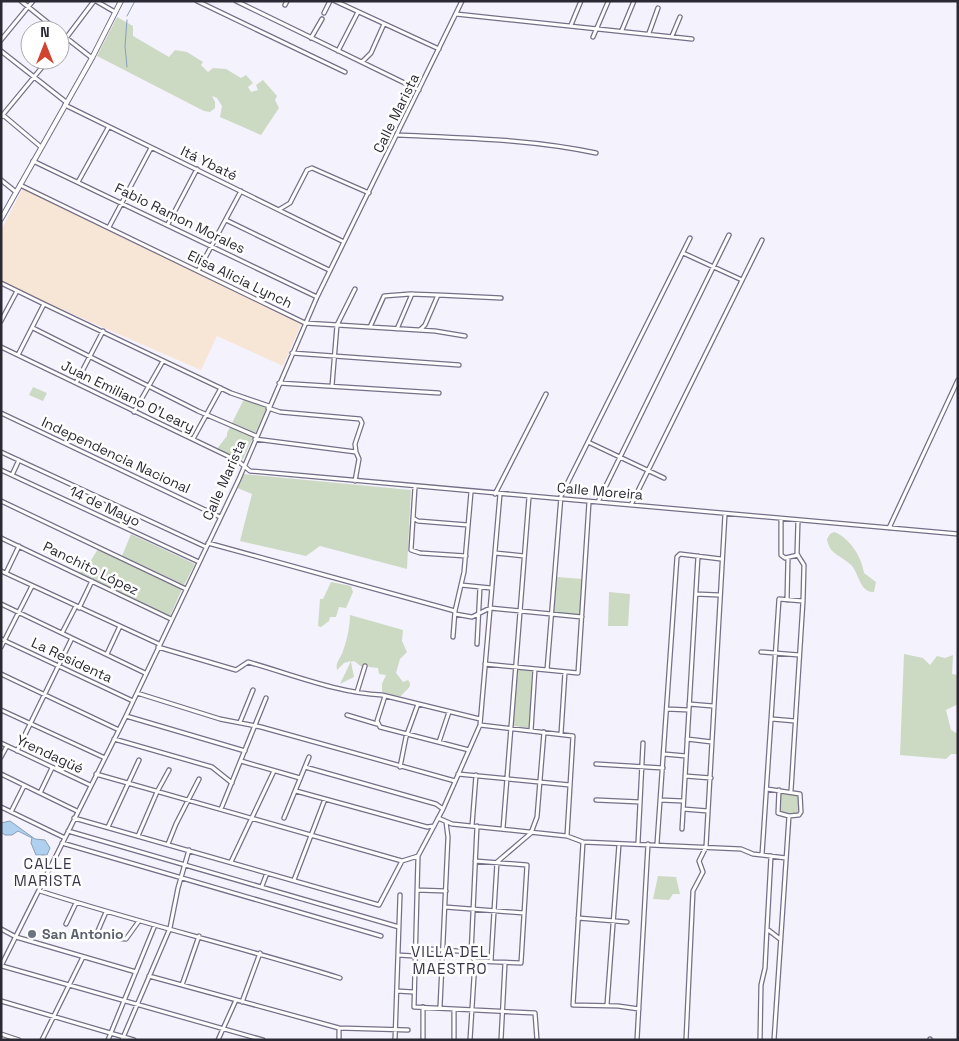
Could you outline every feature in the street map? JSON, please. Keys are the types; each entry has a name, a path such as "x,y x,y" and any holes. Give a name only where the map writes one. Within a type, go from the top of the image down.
{"street":[{"path":"21,1 44,20"},
{"path":"1,40 33,1"},
{"path":"70,34 95,1 115,12"},
{"path":"1,219 92,58 121,1"},
{"path":"197,1 345,72"},
{"path":"236,1 420,90"},
{"path":"285,5 288,1"},
{"path":"324,13 330,1"},
{"path":"335,1 439,49"},
{"name":"Calle Marista","path":"2,964 137,693 243,467 329,270 398,135 462,1"},
{"path":"571,25 581,1"},
{"path":"622,30 634,1"},
{"path":"593,37 608,2"},
{"path":"649,33 658,8"},
{"path":"338,51 358,12"},
{"path":"456,14 692,38"},
{"path":"672,36 680,17"},
{"path":"311,38 322,19"},
{"path":"361,62 371,53 384,24"},
{"path":"70,40 92,58"},
{"name":"Itá Ybaté","path":"1,51 66,104 108,127 280,209 344,242"},
{"path":"40,70 2,116 41,147"},
{"path":"78,182 108,127"},
{"path":"398,135 474,139 576,149 596,153"},
{"path":"109,227 152,148"},
{"name":"Fabio Ramon Morales","path":"33,161 123,202 317,297"},
{"path":"280,209 290,202 307,170 314,168 369,193"},
{"path":"168,224 197,169"},
{"path":"1,180 16,192"},
{"name":"Elisa Alicia Lynch","path":"20,185 306,323 420,330 465,336"},
{"path":"198,271 241,191"},
{"path":"226,220 329,270"},
{"path":"598,502 729,235"},
{"path":"548,670 560,499 690,238"},
{"path":"632,505 762,240"},
{"path":"683,253 712,268 742,280"},
{"path":"1,283 103,331 163,362 280,412 360,419 362,423 355,444 359,459 354,481"},
{"path":"332,386 337,325 355,289"},
{"path":"1,321 17,291"},
{"path":"397,329 412,294"},
{"path":"370,326 384,296 412,294 502,298"},
{"path":"420,330 425,325 438,295"},
{"path":"18,355 44,304"},
{"path":"32,328 255,438 356,452"},
{"path":"76,383 103,331"},
{"name":"Juan Emiliano O'Leary","path":"1,347 238,461 243,467"},
{"path":"292,353 459,365"},
{"path":"134,412 163,362"},
{"path":"889,528 958,380"},
{"path":"279,383 439,392"},
{"path":"193,439 221,388"},
{"path":"495,494 546,394"},
{"name":"Independencia Nacional","path":"1,413 220,517"},
{"path":"588,442 664,478"},
{"path":"1,452 206,547"},
{"path":"12,475 19,460"},
{"name":"Calle Moreira","path":"243,467 250,471 264,473 958,534"},
{"name":"14 de Mayo","path":"1,470 199,562"},
{"path":"415,487 412,517 412,550 420,553 466,556"},
{"path":"453,637 455,612 466,556 471,492"},
{"path":"500,494 480,725 443,809 418,856 414,1007 535,1013 537,1040"},
{"path":"503,829 529,497"},
{"path":"1,501 186,589"},
{"path":"485,664 578,673 590,502"},
{"path":"686,1040 693,891 703,872 699,861 706,847 725,514"},
{"path":"412,517 418,521 468,525"},
{"path":"781,519 781,555 788,558 798,556"},
{"path":"791,791 804,565 798,556 798,520"},
{"name":"Panchito López","path":"1,538 172,619"},
{"path":"208,543 472,617 490,608 582,617"},
{"path":"6,573 19,546"},
{"path":"495,553 524,556"},
{"path":"657,844 677,557 680,554 721,559"},
{"path":"682,829 698,556"},
{"path":"787,600 788,558"},
{"path":"1,570 159,646 236,670 248,662 357,692 386,696 480,720"},
{"path":"62,633 92,581"},
{"path":"461,585 491,588"},
{"path":"1,647 32,586"},
{"path":"477,644 480,587"},
{"path":"696,594 719,595"},
{"path":"762,855 779,599 803,601"},
{"path":"1,604 146,673"},
{"path":"107,654 120,626"},
{"path":"17,751 72,638"},
{"name":"La Residenta","path":"3,640 133,701"},
{"path":"761,652 799,655"},
{"path":"357,692 365,666"},
{"path":"531,731 535,669"},
{"path":"562,734 565,672"},
{"path":"1,674 119,730"},
{"path":"240,722 253,690"},
{"path":"137,693 220,719 240,722 455,781"},
{"path":"378,724 386,696"},
{"path":"221,809 266,698"},
{"path":"400,767 408,733 418,704"},
{"path":"689,704 714,706"},
{"path":"667,709 689,710"},
{"path":"1,710 105,758"},
{"path":"440,742 449,712"},
{"path":"347,715 469,750"},
{"path":"126,716 245,751"},
{"path":"772,719 795,721"},
{"path":"480,725 573,736 567,836"},
{"path":"491,961 497,862 531,833 537,817 544,732"},
{"path":"114,739 212,767 232,783"},
{"path":"687,739 712,742"},
{"name":"Yrendagüé","path":"1,743 90,785"},
{"path":"638,843 643,743"},
{"path":"1,757 7,746"},
{"path":"664,754 686,756"},
{"path":"284,818 309,756"},
{"path":"108,827 139,760"},
{"path":"241,761 300,778"},
{"path":"596,764 663,768"},
{"path":"305,767 436,804 443,809"},
{"path":"40,793 52,768"},
{"path":"138,836 157,792 169,770"},
{"path":"231,862 274,771"},
{"path":"1,774 77,811"},
{"path":"96,774 402,861 418,856"},
{"path":"458,774 570,785"},
{"path":"472,826 476,776"},
{"path":"685,776 711,778"},
{"path":"168,844 199,779"},
{"path":"11,812 24,786"},
{"path":"767,789 779,790 791,791 801,795 801,812 789,816 778,811 779,790"},
{"path":"296,791 427,827 434,826"},
{"path":"294,880 325,799"},
{"path":"596,800 640,802"},
{"path":"660,800 683,801"},
{"path":"1,807 65,838"},
{"path":"683,808 708,811"},
{"path":"774,1040 789,816"},
{"path":"74,818 379,905 402,861"},
{"path":"438,818 472,826 567,836 583,842 741,849 762,855 786,858"},
{"path":"440,1008 448,837 446,821"},
{"path":"470,1040 474,961 471,952 477,826"},
{"path":"68,831 398,927"},
{"path":"583,842 572,1005 607,1005 639,1009"},
{"path":"62,843 180,879 381,936"},
{"path":"607,1005 619,844"},
{"path":"637,1040 648,844"},
{"path":"123,1038 170,928 180,879 186,865 189,850"},
{"path":"760,1040 761,985 765,968 771,856"},
{"path":"474,961 521,963 527,864 475,861"},
{"path":"262,886 267,873"},
{"path":"417,890 446,891"},
{"path":"40,891 106,912 260,953 340,978"},
{"path":"395,1040 400,895"},
{"path":"66,924 76,903"},
{"path":"445,907 524,913"},
{"path":"106,912 97,933 103,937 126,939 139,921"},
{"path":"578,918 627,922"},
{"path":"108,1040 155,925"},
{"path":"1,929 16,936 136,972"},
{"path":"767,929 780,940"},
{"path":"182,985 199,936"},
{"path":"415,948 471,952"},
{"path":"242,1002 260,953"},
{"path":"398,955 414,956"},
{"path":"42,1040 84,957"},
{"path":"501,1040 506,962"},
{"path":"2,964 68,986 263,1040"},
{"path":"149,976 339,1028 408,1030"},
{"path":"397,991 413,992"},
{"path":"218,1040 236,1000"},
{"path":"1,1001 134,1040"},
{"path":"423,1007 423,1040"},
{"path":"454,1009 454,1040"},
{"path":"339,1028 339,1040"},
{"path":"1,1034 19,1040"}],"shaded area":[{"path":"23,188 303,320 283,366 217,336 201,370 1,283 1,230"}],"green space":[{"path":"117,17 133,26 133,36 169,57 175,50 187,52 203,62 201,65 208,72 213,68 226,69 241,78 246,75 253,83 248,87 251,92 258,90 256,85 263,80 277,96 275,100 279,108 261,135 220,117 222,106 217,98 212,96 215,108 210,112 204,111 97,56"},
{"path":"33,387 47,393 43,401 29,395"},
{"path":"245,397 268,406 242,461 216,450 227,436"},
{"path":"243,474 411,490 407,569 320,546 306,556 240,541 252,494 235,487"},
{"path":"834,532 845,538 858,554 864,573 876,582 874,592 865,589 853,567 830,548 827,539"},
{"path":"131,534 195,564 184,585 122,556"},
{"path":"98,549 182,589 170,616 77,573 85,570"},
{"path":"557,577 583,579 581,615 554,612"},
{"path":"331,582 351,586 353,592 346,608 339,607 336,617 330,617 329,621 321,627 318,626 320,599 323,599"},
{"path":"609,592 630,594 628,626 608,626"},
{"path":"350,615 403,630 402,641 407,652 400,659 396,673 403,682 408,680 410,685 401,696 387,696 382,691 382,684 386,675 379,674 378,668 369,667 367,664 362,667 354,661 351,662 354,677 340,684 351,661 344,663 337,670 337,662 347,638"},
{"path":"904,654 923,658 930,665 937,656 945,658 953,655 952,674 958,675 958,704 946,710 951,730 958,734 958,754 951,754 946,759 900,755"},
{"path":"518,669 532,671 529,728 513,726"},
{"path":"781,793 797,793 800,796 798,814 780,812"},
{"path":"658,876 676,877 680,894 673,894 669,900 653,899"}],"water":[{"path":"10,821 35,839 45,840 50,848 47,855 36,855 31,843 32,838 18,831 12,835 5,835 1,832 1,823"}],"waterway":[{"path":"127,16 135,1"},
{"path":"127,20 125,46 127,67"}],"place":[{"name":"San Antonio","path":"32,934"}],"district":[{"name":"CALLE MARISTA","path":"48,872"},
{"name":"VILLA DEL MAESTRO","path":"450,960"}]}
